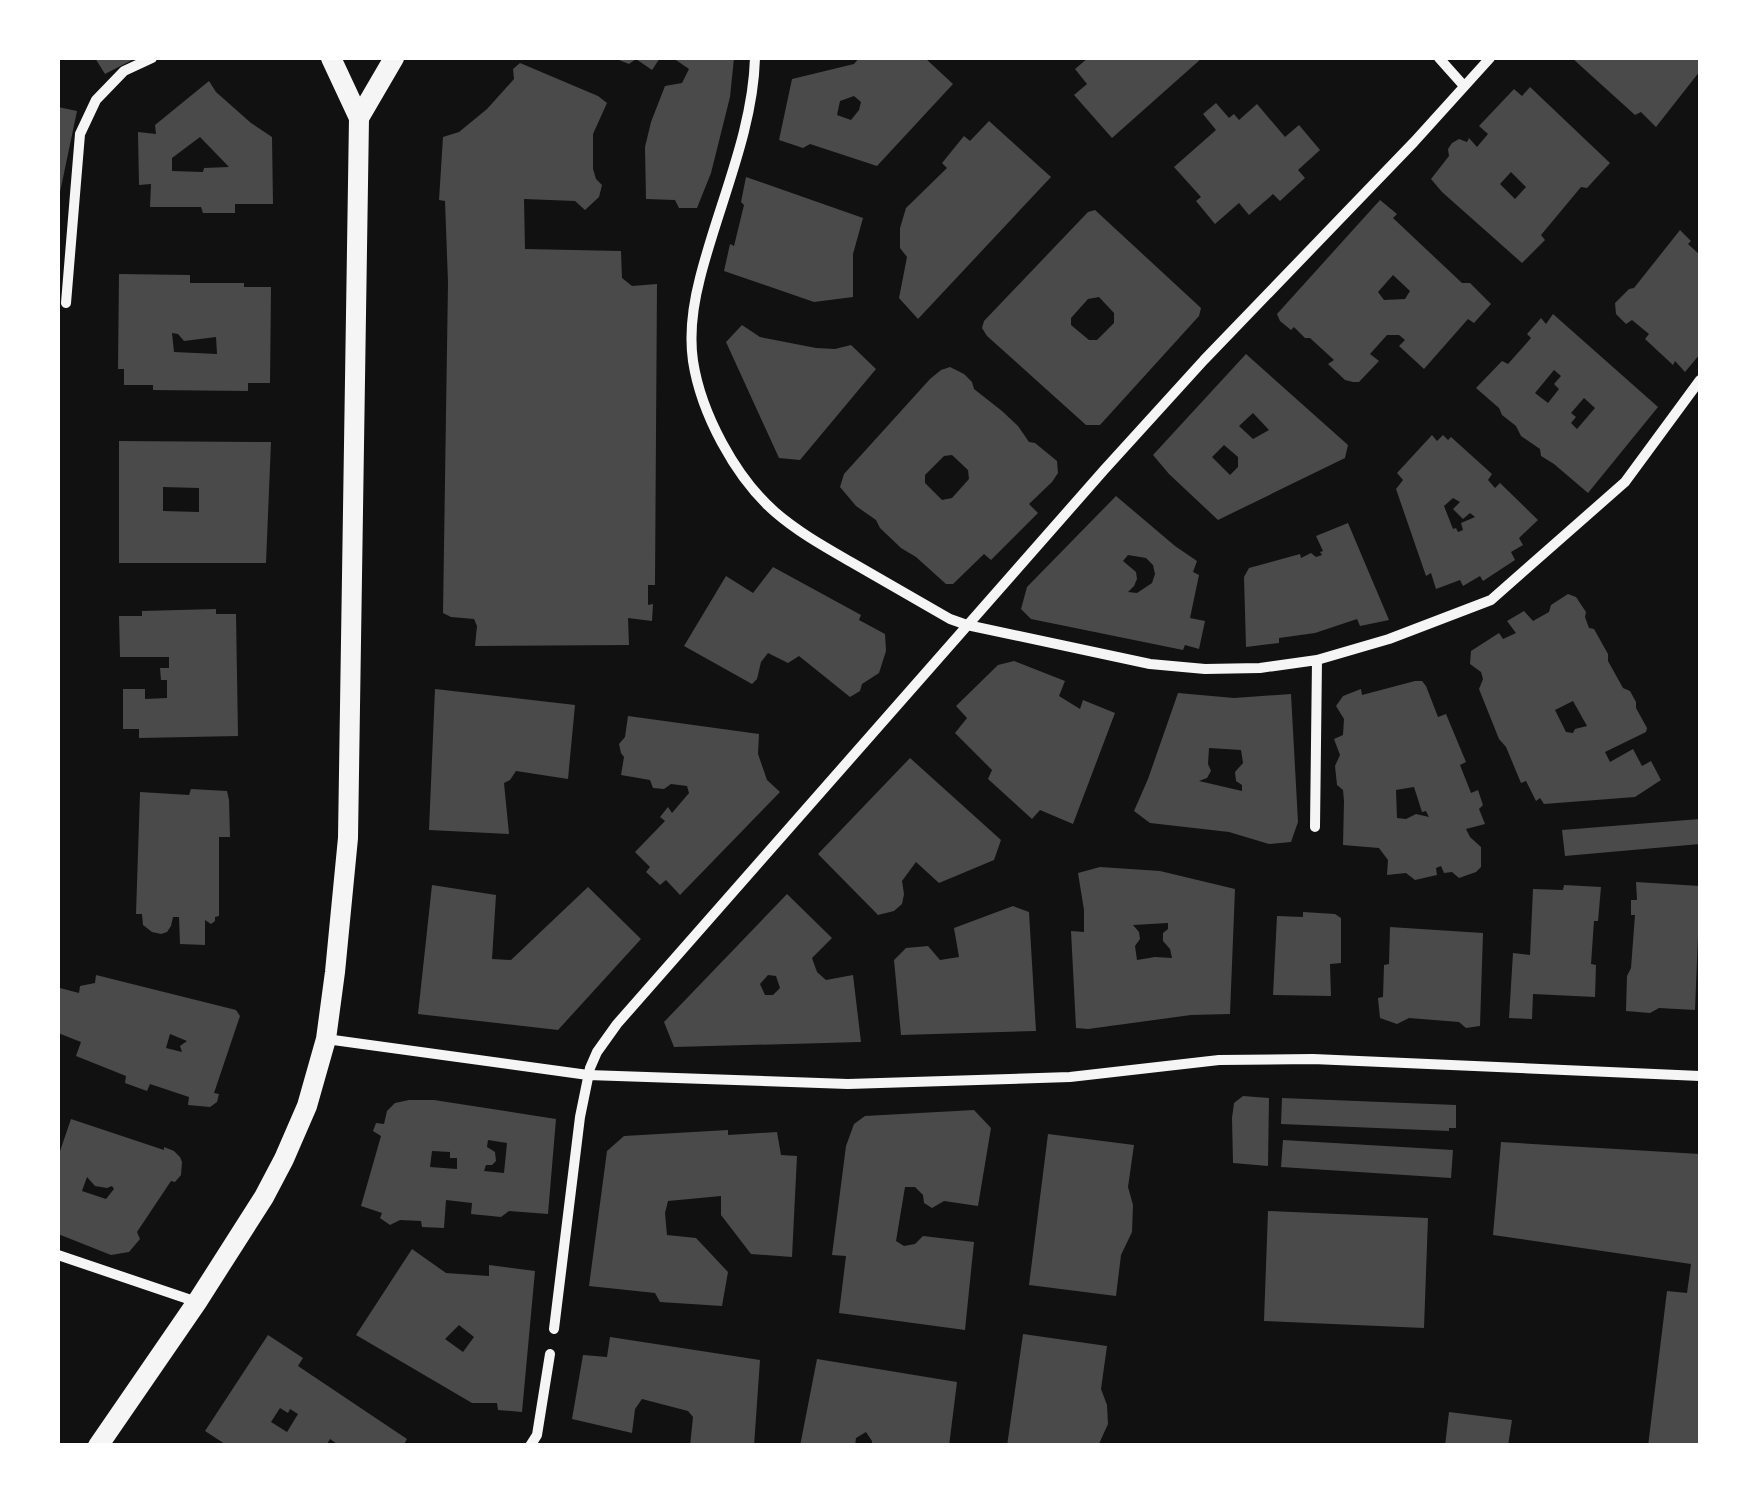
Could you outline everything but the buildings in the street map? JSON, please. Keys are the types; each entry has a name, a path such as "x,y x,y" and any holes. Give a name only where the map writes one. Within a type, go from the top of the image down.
{"main road":[{"path":"98,1446 244,1232 284,1159 307,1106 326,1039 348,838 360,118 332,58"},
{"path":"360,118 394,58"}],"street":[{"path":"66,303 80,134 96,100 124,71 152,58"},
{"path":"755,58 744,133 693,306 693,359 710,416 747,482 778,515 816,542 967,626 1177,667 1260,668 1317,660 1389,639 1492,600 1625,482 1700,380"},
{"path":"1439,58 1464,86"},
{"path":"554,1329 580,1117 596,1052 1204,360 1490,58"},
{"path":"1315,827 1317,660"},
{"path":"326,1039 588,1075 848,1084 1070,1078 1219,1060 1314,1058 1700,1076"},
{"path":"58,1254 197,1302"},
{"path":"530,1446 537,1436 550,1354"}]}
